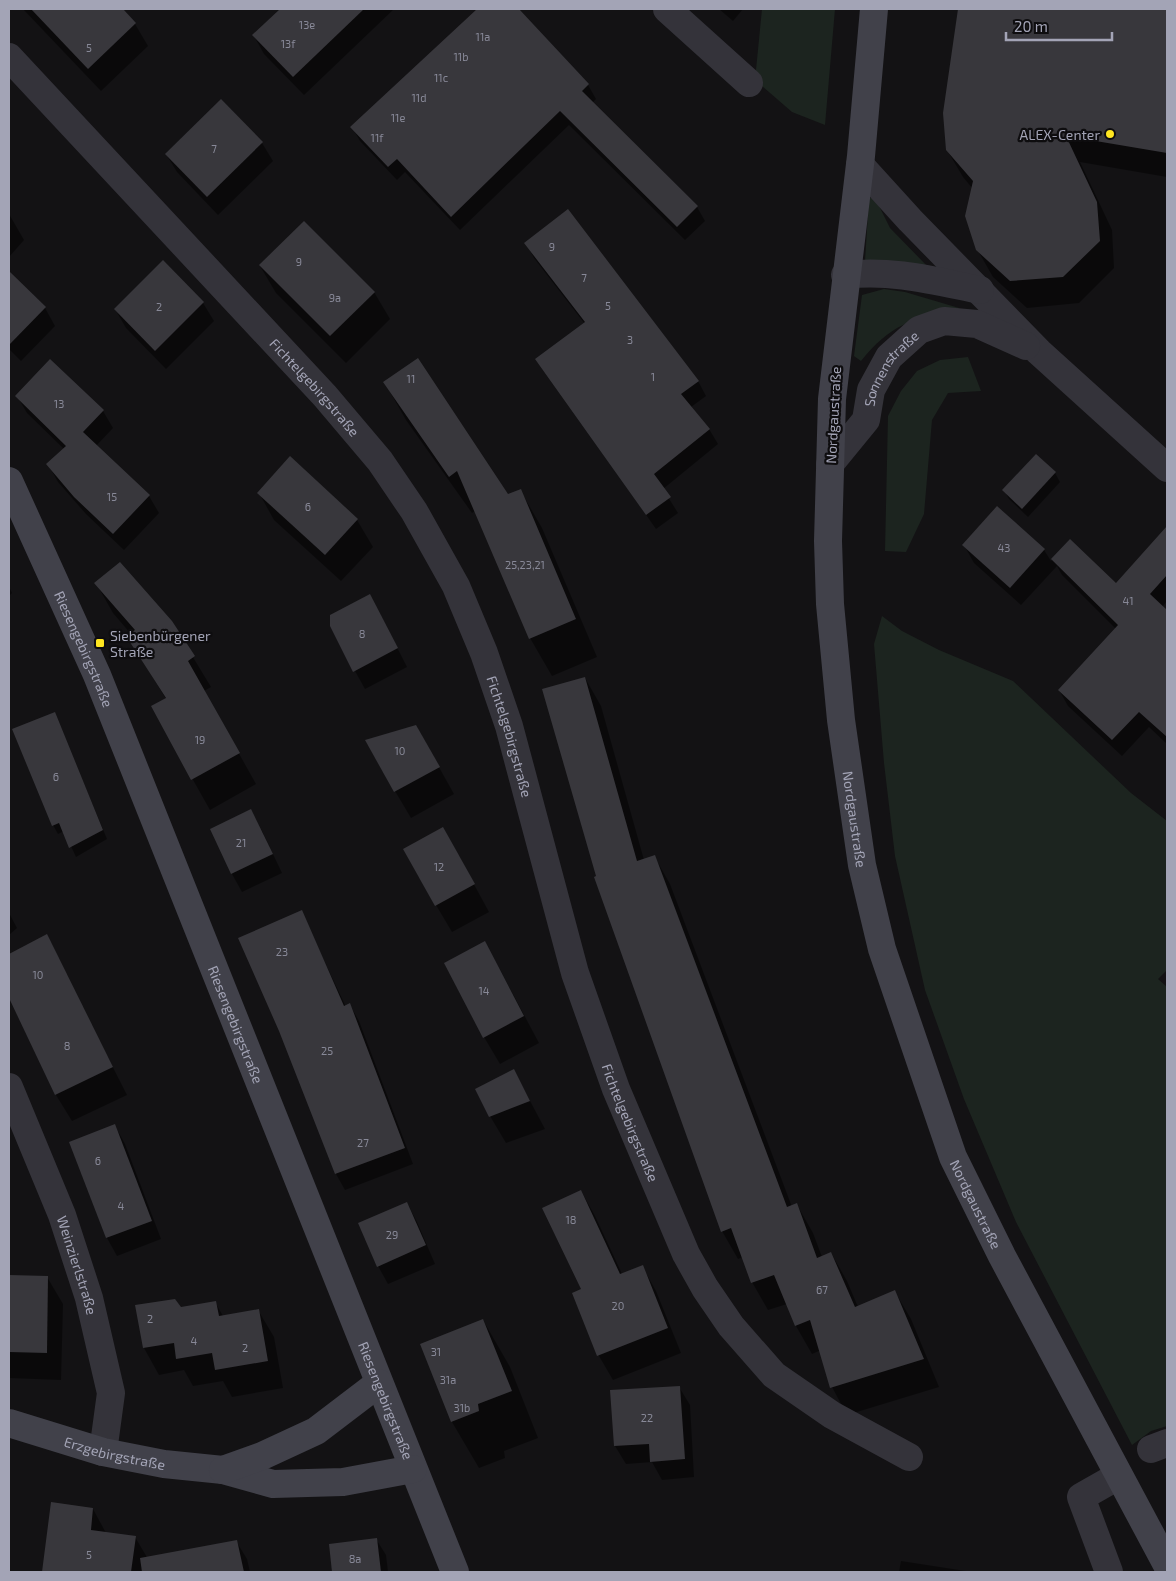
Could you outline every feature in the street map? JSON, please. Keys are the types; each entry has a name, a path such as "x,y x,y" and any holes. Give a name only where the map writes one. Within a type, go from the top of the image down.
{"street":[{"path":"667,9 749,82"},
{"name":"Nordgaustraße","path":"874,9 860,165 845,276 832,399 830,464 830,604 841,720 862,865 882,949 953,1157 1002,1256 1167,1565"},
{"name":"Fichtelgebirgstraße","path":"9,56 325,396 380,461 414,511 456,586 484,653 509,726 575,973 616,1089 686,1254 704,1288 731,1326 774,1374 832,1414 909,1456"},
{"name":"Sonnenstraße","path":"860,165 910,220 1039,352 1167,468"},
{"path":"845,276 869,272 902,274 980,290"},
{"name":"Sonnenstraße","path":"830,464 866,420 871,390 889,357 919,330 944,322 977,324 1039,352"},
{"name":"Riesengebirgstraße","path":"9,481 97,675 455,1572"},
{"name":"Weinzierlstraße","path":"9,1087 62,1215 89,1298 110,1393 104,1452"},
{"name":"Erzgebirgstraße","path":"223,1470 262,1456 316,1431 379,1383"},
{"name":"Erzgebirgstraße","path":"9,1423 104,1452 164,1464 223,1470 274,1484 342,1482 413,1469"},
{"path":"1109,1572 1081,1497 1118,1476"}],"shaded area":[{"path":"762,9 835,9 825,125 792,112 755,80"},
{"path":"869,198 875,198 890,228 927,266 865,261"},
{"path":"884,289 905,292 959,308 958,312 928,316 903,325 882,339 861,361 854,356 862,295"},
{"path":"968,357 981,391 948,393 932,420 924,514 906,552 885,551 888,416 901,391 917,371 940,360"},
{"path":"882,616 902,631 939,650 1013,681 1131,793 1167,821 1167,970 1158,979 1167,987 1167,1426 1151,1431 1132,1445 1016,1222 964,1099 925,990 895,856 884,763 874,644"}],"building":[{"path":"31,9 123,9 136,23 88,69"},
{"path":"280,9 364,9 293,77 252,35"},
{"path":"477,9 519,9 589,84 582,91 698,206 677,227 560,111 451,217 397,159 388,167 350,127"},
{"name":"ALEX-Center","path":"958,9 1167,9 1167,153 1066,136 1097,202 1100,241 1063,277 1010,281 976,250 965,216 973,181 946,150 943,113"},
{"path":"221,99 263,142 207,197 165,154"},
{"path":"568,209 699,381 681,394 710,429 654,474 671,497 646,515 535,359 585,322 524,243"},
{"path":"304,221 375,292 330,336 259,265"},
{"path":"163,260 204,302 155,351 114,309"},
{"path":"9,271 46,307 9,345"},
{"path":"418,358 508,494 521,489 576,619 529,639 457,471 449,477 383,382"},
{"path":"50,359 104,410 83,432 150,495 113,534 74,497 46,464 66,446 15,396"},
{"path":"1036,454 1056,472 1022,509 1002,490"},
{"path":"290,456 358,519 325,555 257,493"},
{"path":"997,506 1045,549 1010,588 962,545"},
{"path":"1167,526 1167,575 1150,594 1167,610 1167,737 1139,712 1112,740 1058,690 1118,625 1051,559 1070,539 1116,583"},
{"path":"120,562 172,621 195,656 188,661 240,753 191,780 151,706 166,698 126,636 135,630 94,583"},
{"path":"370,594 398,648 353,672 330,626 330,615"},
{"path":"585,677 637,861 655,855 787,1207 797,1203 817,1258 831,1252 855,1307 895,1290 924,1359 830,1388 810,1320 795,1326 774,1275 751,1283 731,1228 721,1232 594,877 596,876 542,689"},
{"path":"55,712 103,830 69,848 59,823 52,826 12,729"},
{"path":"416,725 440,767 394,792 365,740"},
{"path":"251,809 273,854 231,874 210,829"},
{"path":"443,827 475,884 435,906 403,849"},
{"path":"302,910 344,1006 350,1003 405,1148 335,1174 279,1031 238,938"},
{"path":"47,934 113,1067 55,1095 9,998 9,954"},
{"path":"485,941 524,1016 483,1038 444,963"},
{"path":"514,1069 530,1101 489,1117 475,1089"},
{"path":"115,1124 152,1221 106,1238 69,1142"},
{"path":"581,1190 620,1274 643,1265 668,1328 597,1356 572,1293 581,1289 542,1208"},
{"path":"407,1202 426,1245 377,1267 358,1223"},
{"path":"9,1275 48,1276 47,1353 9,1352"},
{"path":"175,1299 181,1307 216,1301 219,1316 259,1309 268,1361 215,1370 212,1353 176,1359 174,1343 143,1348 135,1305"},
{"path":"483,1319 512,1391 478,1404 479,1411 451,1422 420,1344"},
{"path":"680,1386 685,1459 650,1462 649,1444 614,1446 610,1390"},
{"path":"51,1502 93,1508 91,1530 136,1536 131,1572 42,1572"},
{"path":"377,1538 381,1572 332,1572 329,1544"},
{"path":"237,1540 244,1572 142,1572 140,1558"}],"place":[{"name":"ALEX-Center","path":"1110,134"},
{"name":"Siebenbürgener Straße","path":"100,643"}]}
